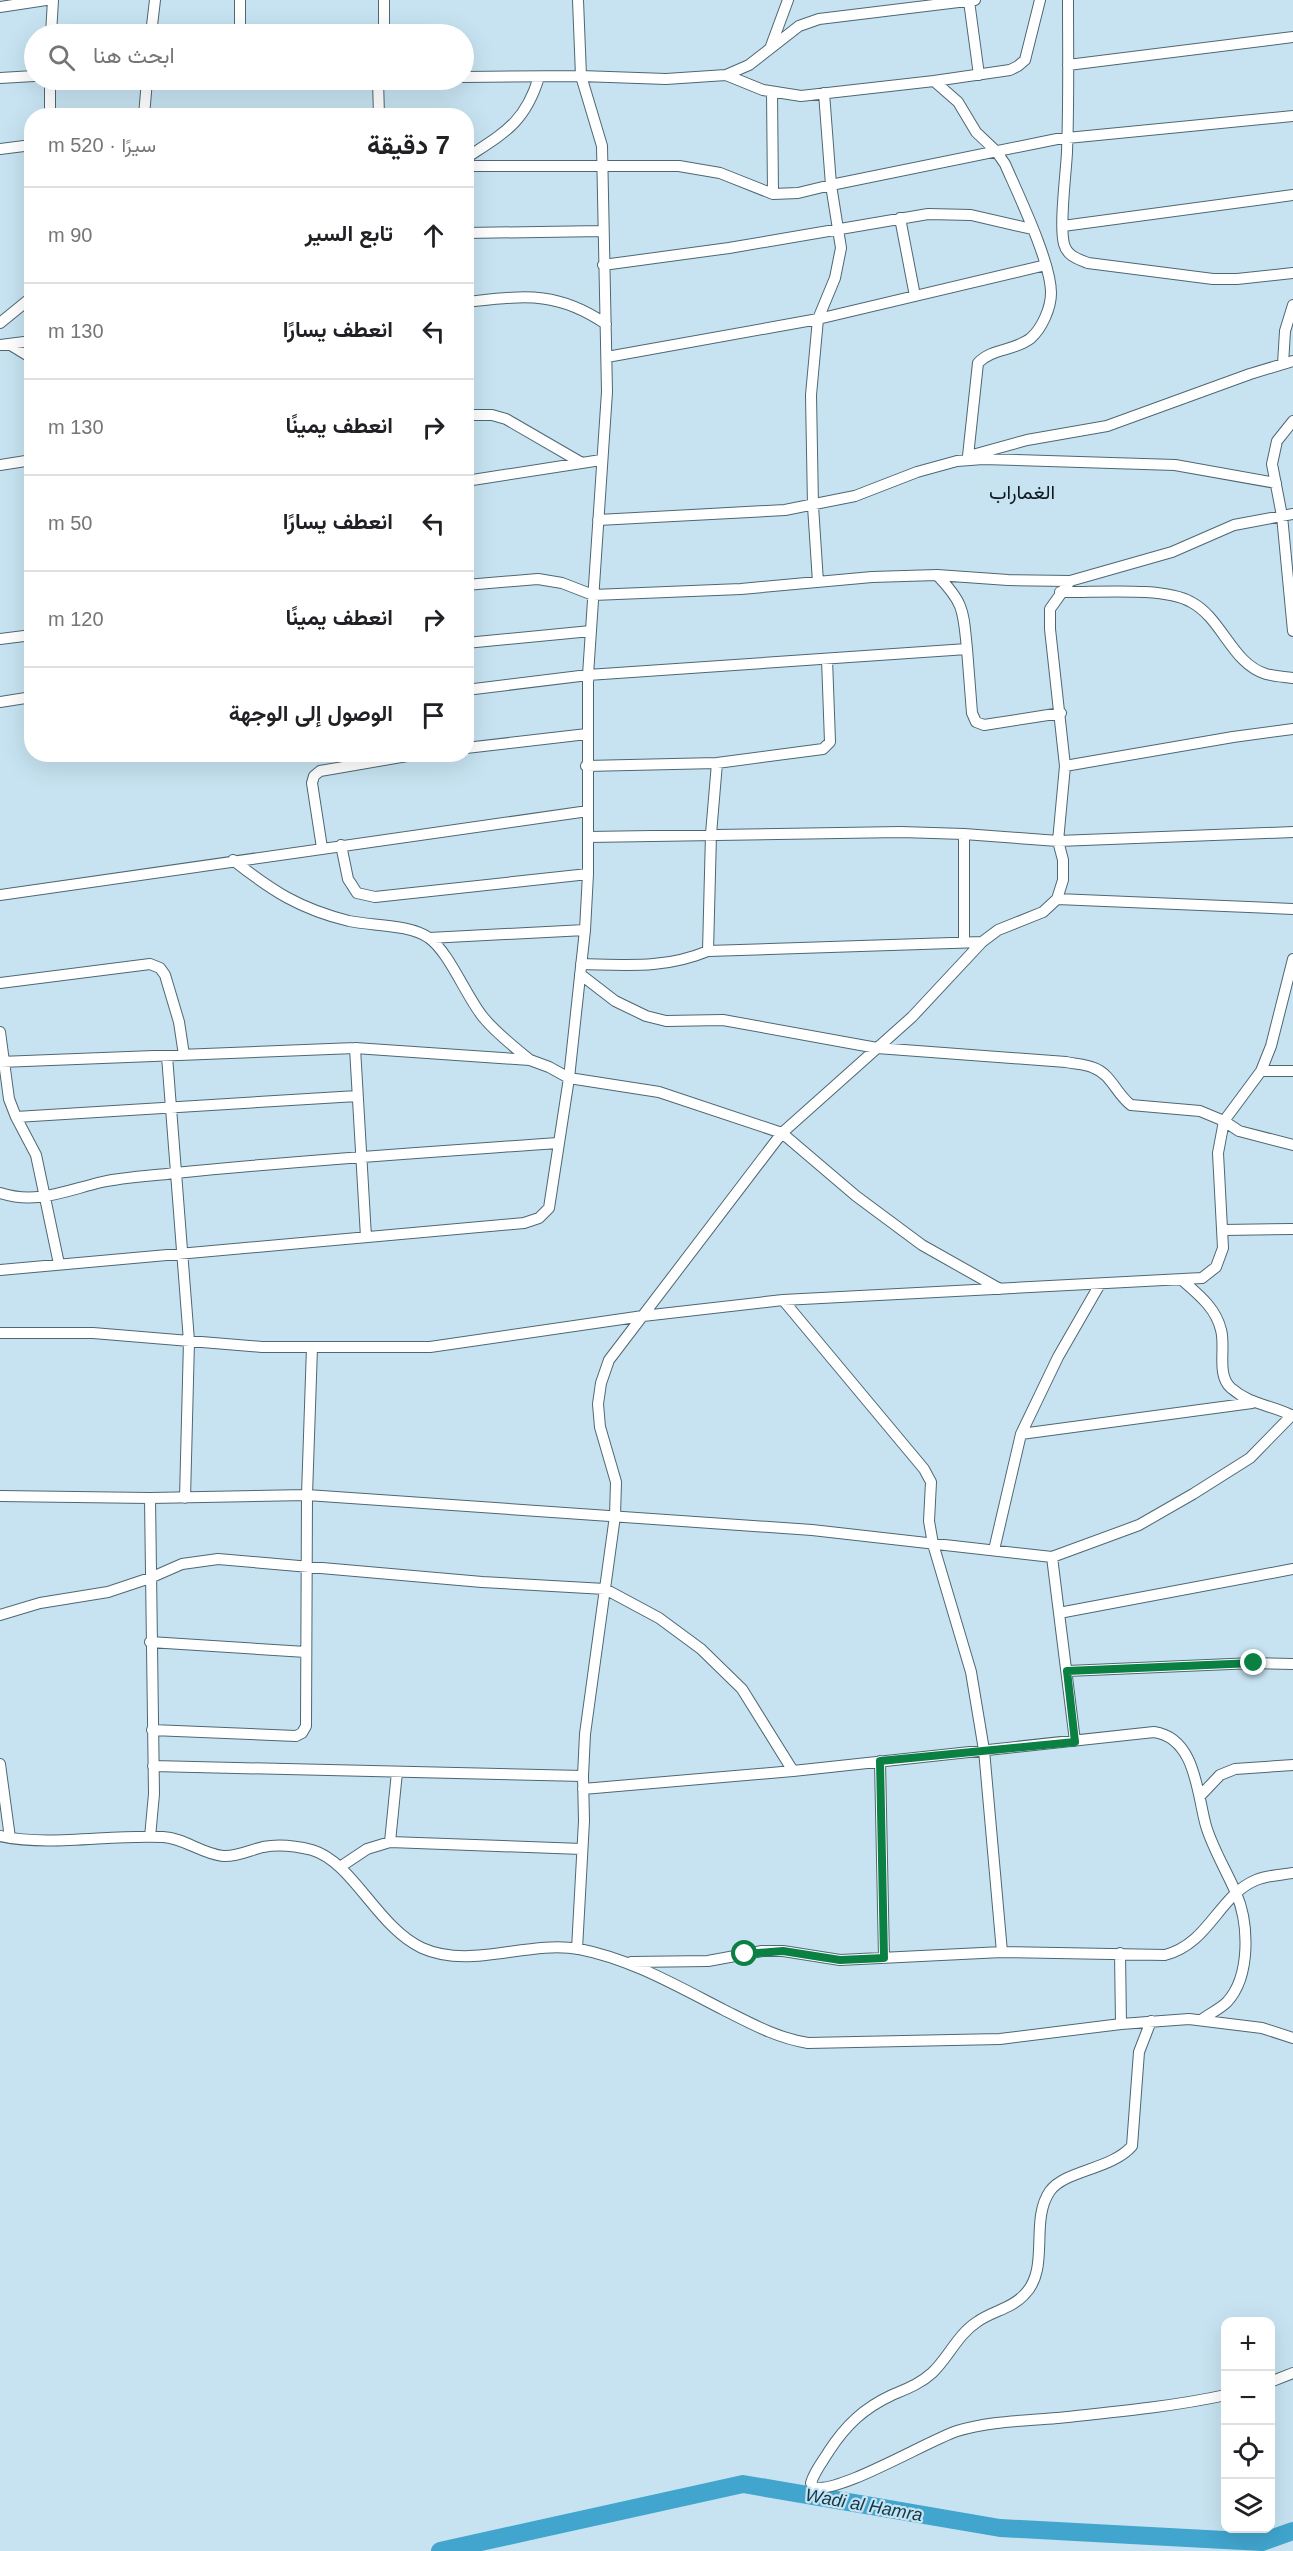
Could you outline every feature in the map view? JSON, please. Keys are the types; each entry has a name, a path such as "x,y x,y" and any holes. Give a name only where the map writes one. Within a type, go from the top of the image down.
{"street":[{"path":"0,7 46,0"},
{"path":"52,24 53,0"},
{"path":"152,24 155,0"},
{"path":"240,0 240,24"},
{"path":"384,0 384,24"},
{"path":"0,1270 524,1223 539,1218 549,1208 557,1143 569,1078 585,930 588,874 586,766 588,675 608,357 603,265 602,146 581,76 578,0"},
{"path":"771,47 788,0"},
{"path":"905,9 917,0"},
{"path":"474,77 581,76 666,79 726,75 749,65 799,26 819,19 972,0 979,75"},
{"path":"726,75 772,92 801,96 1010,70 1024,60 1040,0"},
{"path":"1068,0 1068,138 1063,226 1064,244 1068,252 1076,259 1088,263 1213,279 1293,273"},
{"path":"1068,65 1293,37"},
{"path":"0,78 24,77"},
{"path":"474,153 518,120 532,99 539,77"},
{"path":"934,81 958,102 980,137 996,151 1005,164 1046,265 1051,292 1049,306 1032,337 1018,346 985,356 978,363 968,456"},
{"path":"50,90 50,108"},
{"path":"145,108 146,90"},
{"path":"378,90 379,108"},
{"path":"772,92 773,194"},
{"path":"818,582 813,506 811,395 818,319 840,262 841,248 831,184 824,93"},
{"path":"474,166 699,168 720,173 773,194 798,194 831,184 1068,138 1293,116"},
{"path":"0,148 24,146"},
{"path":"1063,226 1293,195"},
{"path":"603,265 729,248 928,214 971,215 1032,229"},
{"path":"900,218 915,296"},
{"path":"474,233 603,231"},
{"path":"608,357 818,319 1046,265"},
{"path":"474,301 531,296 561,300 587,311 606,324"},
{"path":"0,323 24,304"},
{"path":"598,520 785,510 813,506 855,496 917,472 968,456 1027,440 1107,426 1288,363 1285,331 1293,305"},
{"path":"5,345 24,342"},
{"path":"5,345 24,353"},
{"path":"474,415 506,418 582,463"},
{"path":"1293,421 1276,441 1272,464 1276,483 1288,515 1293,631"},
{"path":"957,461 983,459 1174,465 1276,483"},
{"path":"474,480 601,460"},
{"path":"0,465 24,461"},
{"path":"474,584 538,579 562,583 592,595 741,589 937,575 1070,581 1172,552 1234,525 1288,515"},
{"path":"937,575 950,589 963,609 972,713 976,722 984,726 1061,713"},
{"path":"577,1949 585,1734 615,1516 616,1482 600,1426 598,1404 601,1383 609,1360 782,1133 912,1017 982,942 998,930 1043,912 1057,899 1063,880 1063,860 1058,841 1065,766 1050,628 1050,609 1070,581"},
{"path":"1060,592 1167,593 1191,601 1207,614 1247,663 1264,674 1293,678"},
{"path":"474,642 591,631"},
{"path":"0,639 24,636"},
{"path":"474,689 588,675 967,649"},
{"path":"586,766 717,763 823,749 830,742 827,659"},
{"path":"0,702 24,698"},
{"path":"1065,766 1293,729"},
{"path":"474,747 587,734"},
{"path":"322,848 312,783 314,776 320,771 372,762"},
{"path":"708,951 711,834 717,763"},
{"path":"0,895 588,811"},
{"path":"588,837 711,834 964,834 1058,841 1293,832"},
{"path":"964,834 964,942"},
{"path":"341,845 348,879 357,893 375,897 588,874"},
{"path":"233,860 269,888 306,909 350,921 413,931 429,938 439,948 483,1017 530,1060"},
{"path":"1057,899 1293,909"},
{"path":"429,938 585,930"},
{"path":"581,969 656,966 685,961 708,951 982,942"},
{"path":"0,1333 93,1333 262,1347 429,1347 643,1316 783,1300 1202,1278 1216,1267 1224,1248 1218,1153 1224,1121 1261,1071 1271,1046 1293,959"},
{"path":"0,983 150,964 160,968 165,975 180,1022 184,1055"},
{"path":"581,969 615,1001 646,1016 666,1021 732,1021 877,1048 1066,1062 1095,1068 1107,1076 1124,1100 1131,1104 1200,1111 1224,1121 1239,1131 1293,1145"},
{"path":"0,1032 9,1099 36,1155 59,1264"},
{"path":"355,1048 366,1237"},
{"path":"3,1062 355,1048 530,1060 569,1078 659,1092 782,1133 856,1196 922,1245 1000,1289"},
{"path":"167,1056 189,1341 185,1498"},
{"path":"1261,1071 1293,1071"},
{"path":"16,1117 357,1096"},
{"path":"0,1193 13,1198 45,1197 103,1182 175,1173 557,1143"},
{"path":"1223,1230 1293,1229"},
{"path":"0,1496 185,1498 307,1495 812,1530 1053,1557 1139,1525 1193,1494 1250,1458 1293,1415 1252,1403 1228,1386 1223,1371 1221,1330 1209,1304 1182,1280"},
{"path":"994,1550 1021,1434 1058,1357 1100,1284"},
{"path":"783,1300 924,1469 930,1482 929,1521 933,1544 971,1672 984,1750 1002,1952"},
{"path":"152,1730 296,1736 302,1733 306,1726 307,1495 312,1347"},
{"path":"1021,1434 1252,1403"},
{"path":"150,1498 150,1642 154,1794 150,1837"},
{"path":"1053,1557 1075,1742"},
{"path":"0,1615 40,1603 108,1592 182,1564 218,1559 482,1582 605,1589 659,1618 701,1649 742,1689 793,1771"},
{"path":"1059,1613 1293,1569"},
{"path":"150,1642 306,1652"},
{"path":"1067,1671 1254,1663 1293,1664"},
{"path":"583,1789 793,1771 1154,1732 1164,1734 1183,1751 1192,1768 1206,1825 1236,1894 1246,1932 1238,1986 1227,2003 1201,2020"},
{"path":"880,1761 884,1958"},
{"path":"0,1764 5,1837 150,1837 180,1840 222,1856 279,1845 296,1847 328,1857 340,1867 378,1914 398,1932 419,1947 437,1955 456,1957 552,1946 577,1949 625,1962 653,1973 766,2032 787,2040 808,2043 1008,2038 1151,2021 1201,2020 1262,2028 1293,2038"},
{"path":"1200,1796 1220,1775 1235,1769 1293,1765"},
{"path":"153,1766 583,1776"},
{"path":"390,1842 397,1772"},
{"path":"340,1867 367,1849 390,1842 582,1849"},
{"path":"625,1962 722,1960 762,1951 783,1951 840,1960 1002,1952 1165,1955 1178,1952 1191,1944 1236,1894 1254,1880 1293,1873"},
{"path":"1120,1953 1121,2024"},
{"path":"1151,2021 1139,2052 1132,2145 1124,2155 1060,2182 1050,2191 1041,2219 1036,2275 1032,2287 1012,2305 968,2328 934,2371 922,2381 890,2396 855,2417 842,2431 811,2483 819,2489 839,2485 931,2441 988,2424 1133,2411 1221,2396"},
{"path":"1275,2380 1293,2373"}],"waterway":[{"name":"Wadi al Hamra","path":"440,2551 743,2484 1000,2528 1262,2542 1293,2531"}],"district":[{"name":"الغماراب","path":"1022,492"}],"route":[{"path":"745,1954 783,1951 840,1960 884,1958 880,1761 1075,1742 1067,1671 1254,1663"}]}
